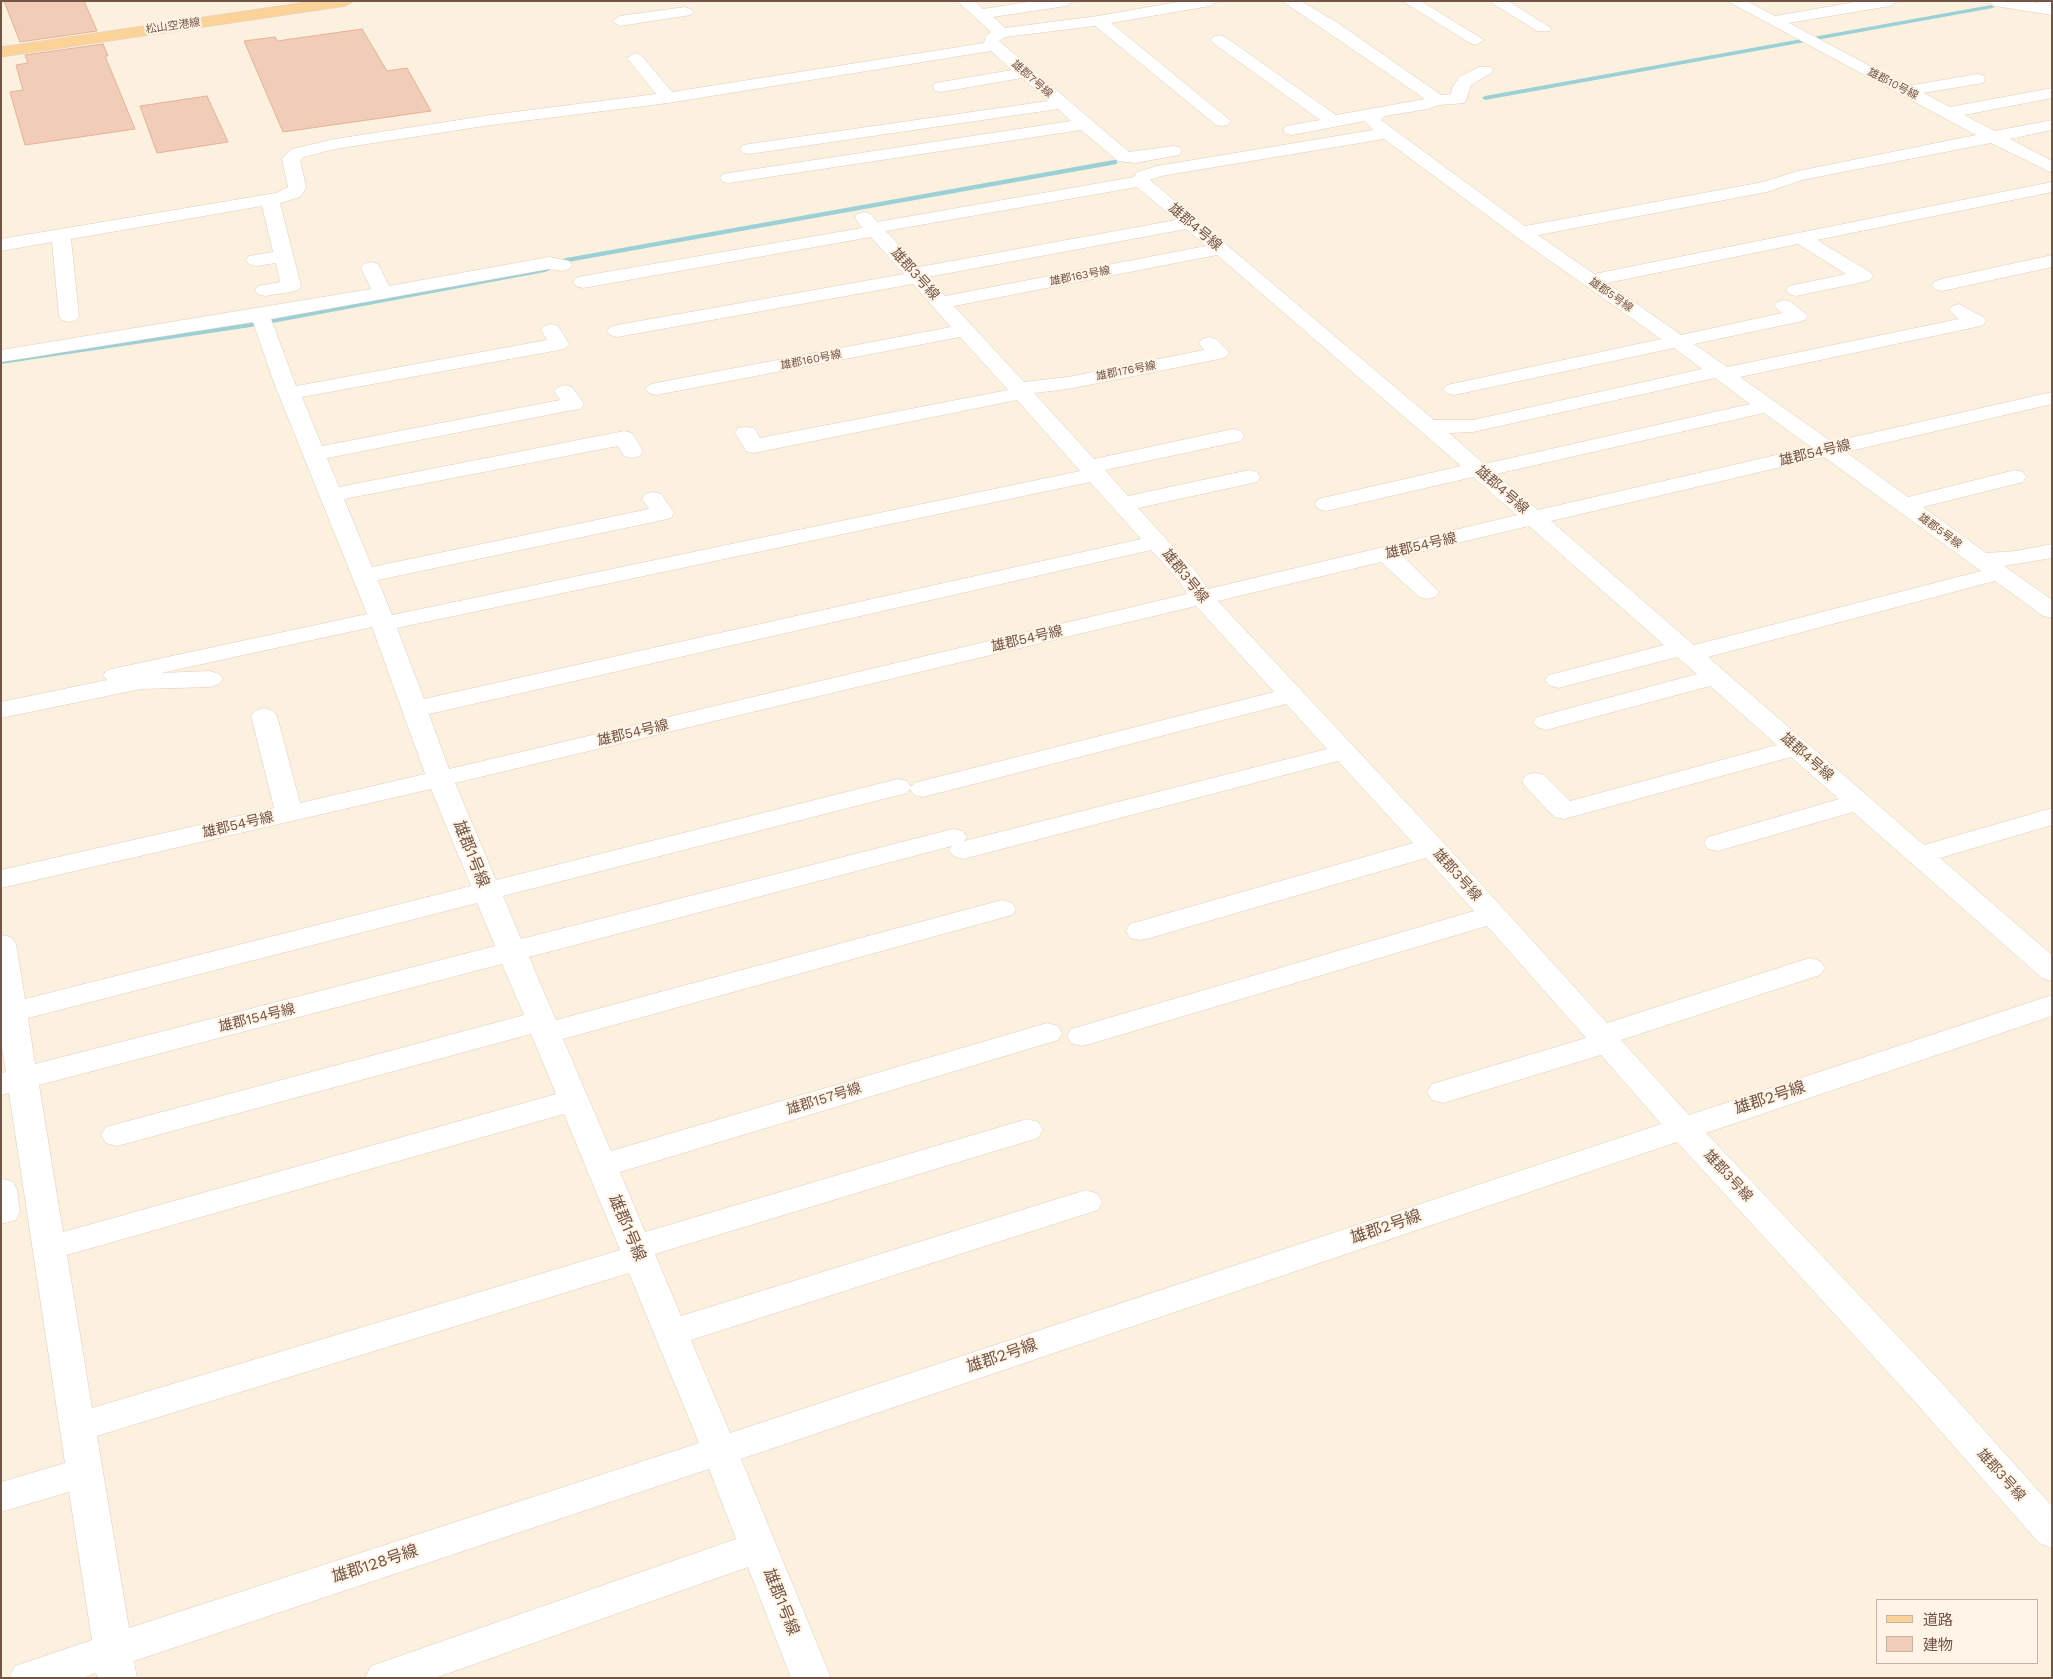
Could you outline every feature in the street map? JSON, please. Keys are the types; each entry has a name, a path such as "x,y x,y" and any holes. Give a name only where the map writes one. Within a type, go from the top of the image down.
{"main road":[{"name":"松山空港線","path":"1,52 346,1"}],"street":[{"path":"644,1 657,16"},
{"name":"雄郡7号線","path":"965,1 980,14 1025,73 1124,157 1135,158 1193,148"},
{"path":"980,14 1066,1"},
{"path":"1,245 270,200 294,193 298,187 290,165 291,159 298,153 313,149 491,120 668,98 1210,1"},
{"path":"1290,1 1339,31 1433,95 1435,100"},
{"path":"1410,1 1476,40"},
{"path":"1497,1 1529,24"},
{"name":"雄郡10号線","path":"1735,1 2052,168"},
{"path":"1773,21 1890,1"},
{"path":"1995,1 2052,10"},
{"path":"2045,1 2052,2"},
{"path":"620,22 685,12"},
{"path":"1098,21 1229,120 1201,125"},
{"path":"1219,40 1333,121"},
{"path":"634,58 668,98"},
{"path":"583,282 871,226 1140,181 1143,176 1157,171 1381,124 1435,100 1459,99 1460,88 1485,70"},
{"path":"941,87 1025,73"},
{"path":"1907,91 1978,79"},
{"path":"1947,113 2052,93"},
{"path":"757,146 1061,104"},
{"path":"1279,133 1366,114 1381,124"},
{"path":"729,178 1084,124"},
{"name":"雄郡5号線","path":"1381,124 1522,232 1677,340 2052,611"},
{"path":"1522,232 1767,187 1798,176 2052,124"},
{"name":"雄郡4号線","path":"1140,181 1480,470 2052,971"},
{"path":"1591,280 2052,187"},
{"path":"265,290 290,286 270,200"},
{"path":"617,331 1190,223"},
{"name":"雄郡3号線","path":"871,226 1190,578 1201,598 1432,847 1682,1128 1928,1392 2052,1532"},
{"path":"61,235 69,316"},
{"path":"1454,390 1677,340 1798,316 1800,289 1863,276 1801,238"},
{"name":"雄郡163号線","path":"940,303 1220,249"},
{"path":"2034,250 2052,260"},
{"path":"256,260 283,256"},
{"path":"1942,285 2052,260"},
{"path":"1,356 261,319 382,293 555,264"},
{"path":"1972,264 1989,274"},
{"path":"371,268 382,293"},
{"path":"1429,427 1473,426 1721,372 1976,320 1959,310"},
{"name":"雄郡1号線","path":"261,319 284,383 290,393 382,621 440,779 720,1451 811,1678"},
{"path":"290,393 428,361 559,344 551,330"},
{"name":"雄郡160号線","path":"664,383 829,350 965,330"},
{"name":"雄郡176号線","path":"1021,391 1219,353 1209,343"},
{"path":"1844,348 1862,361"},
{"path":"314,454 573,404 565,391"},
{"path":"746,433 754,446 867,417 1021,391"},
{"name":"雄郡54号線","path":"1,879 440,779 1534,518 2052,398"},
{"path":"1326,504 1768,406"},
{"path":"116,675 146,660 382,621 1092,470 1233,436"},
{"path":"331,494 494,470 624,438 632,451"},
{"path":"1123,504 1248,477"},
{"path":"1904,504 2015,477"},
{"path":"364,576 514,538 663,513 653,499"},
{"path":"415,709 747,626 1157,542"},
{"path":"1558,680 1686,651 1990,567 2016,558 2052,551"},
{"path":"1387,554 1427,592"},
{"path":"1546,722 1716,677"},
{"path":"1,710 141,681 210,679"},
{"path":"12,1012 488,892 1291,695"},
{"path":"264,716 288,813"},
{"path":"1535,781 1564,811 1796,748"},
{"name":"雄郡154号線","path":"12,1081 512,952 958,843 1344,752"},
{"path":"1718,843 1858,802"},
{"path":"1919,855 2052,816"},
{"path":"1140,931 1432,847"},
{"path":"117,1135 1002,909"},
{"path":"1082,1036 1492,915"},
{"path":"1,944 12,1012 12,1081 49,1248 115,1664"},
{"path":"1443,1092 1810,968"},
{"name":"雄郡2号線","path":"720,1451 2052,1005"},
{"name":"雄郡157号線","path":"601,1166 1047,1032"},
{"path":"49,1248 574,1100"},
{"path":"78,1428 1027,1130"},
{"path":"1,1190 4,1211 1,1212"},
{"path":"671,1333 1086,1202"},
{"name":"雄郡128号線","path":"29,1678 115,1664 720,1451"},
{"path":"1,1497 84,1472"},
{"path":"385,1678 759,1547"}],"building":[{"path":"4,1 84,1 97,31 20,42"},
{"path":"362,29 387,71 407,68 431,111 283,132 244,41 275,37 277,41"},
{"path":"103,44 108,56 105,56 135,129 25,145 10,92 23,90 16,65 28,63 25,55"},
{"path":"207,96 228,142 157,153 140,106"}],"waterway":[{"path":"1485,98 1991,7"},
{"path":"1,362 251,325 545,270 566,260 1114,162"}]}
